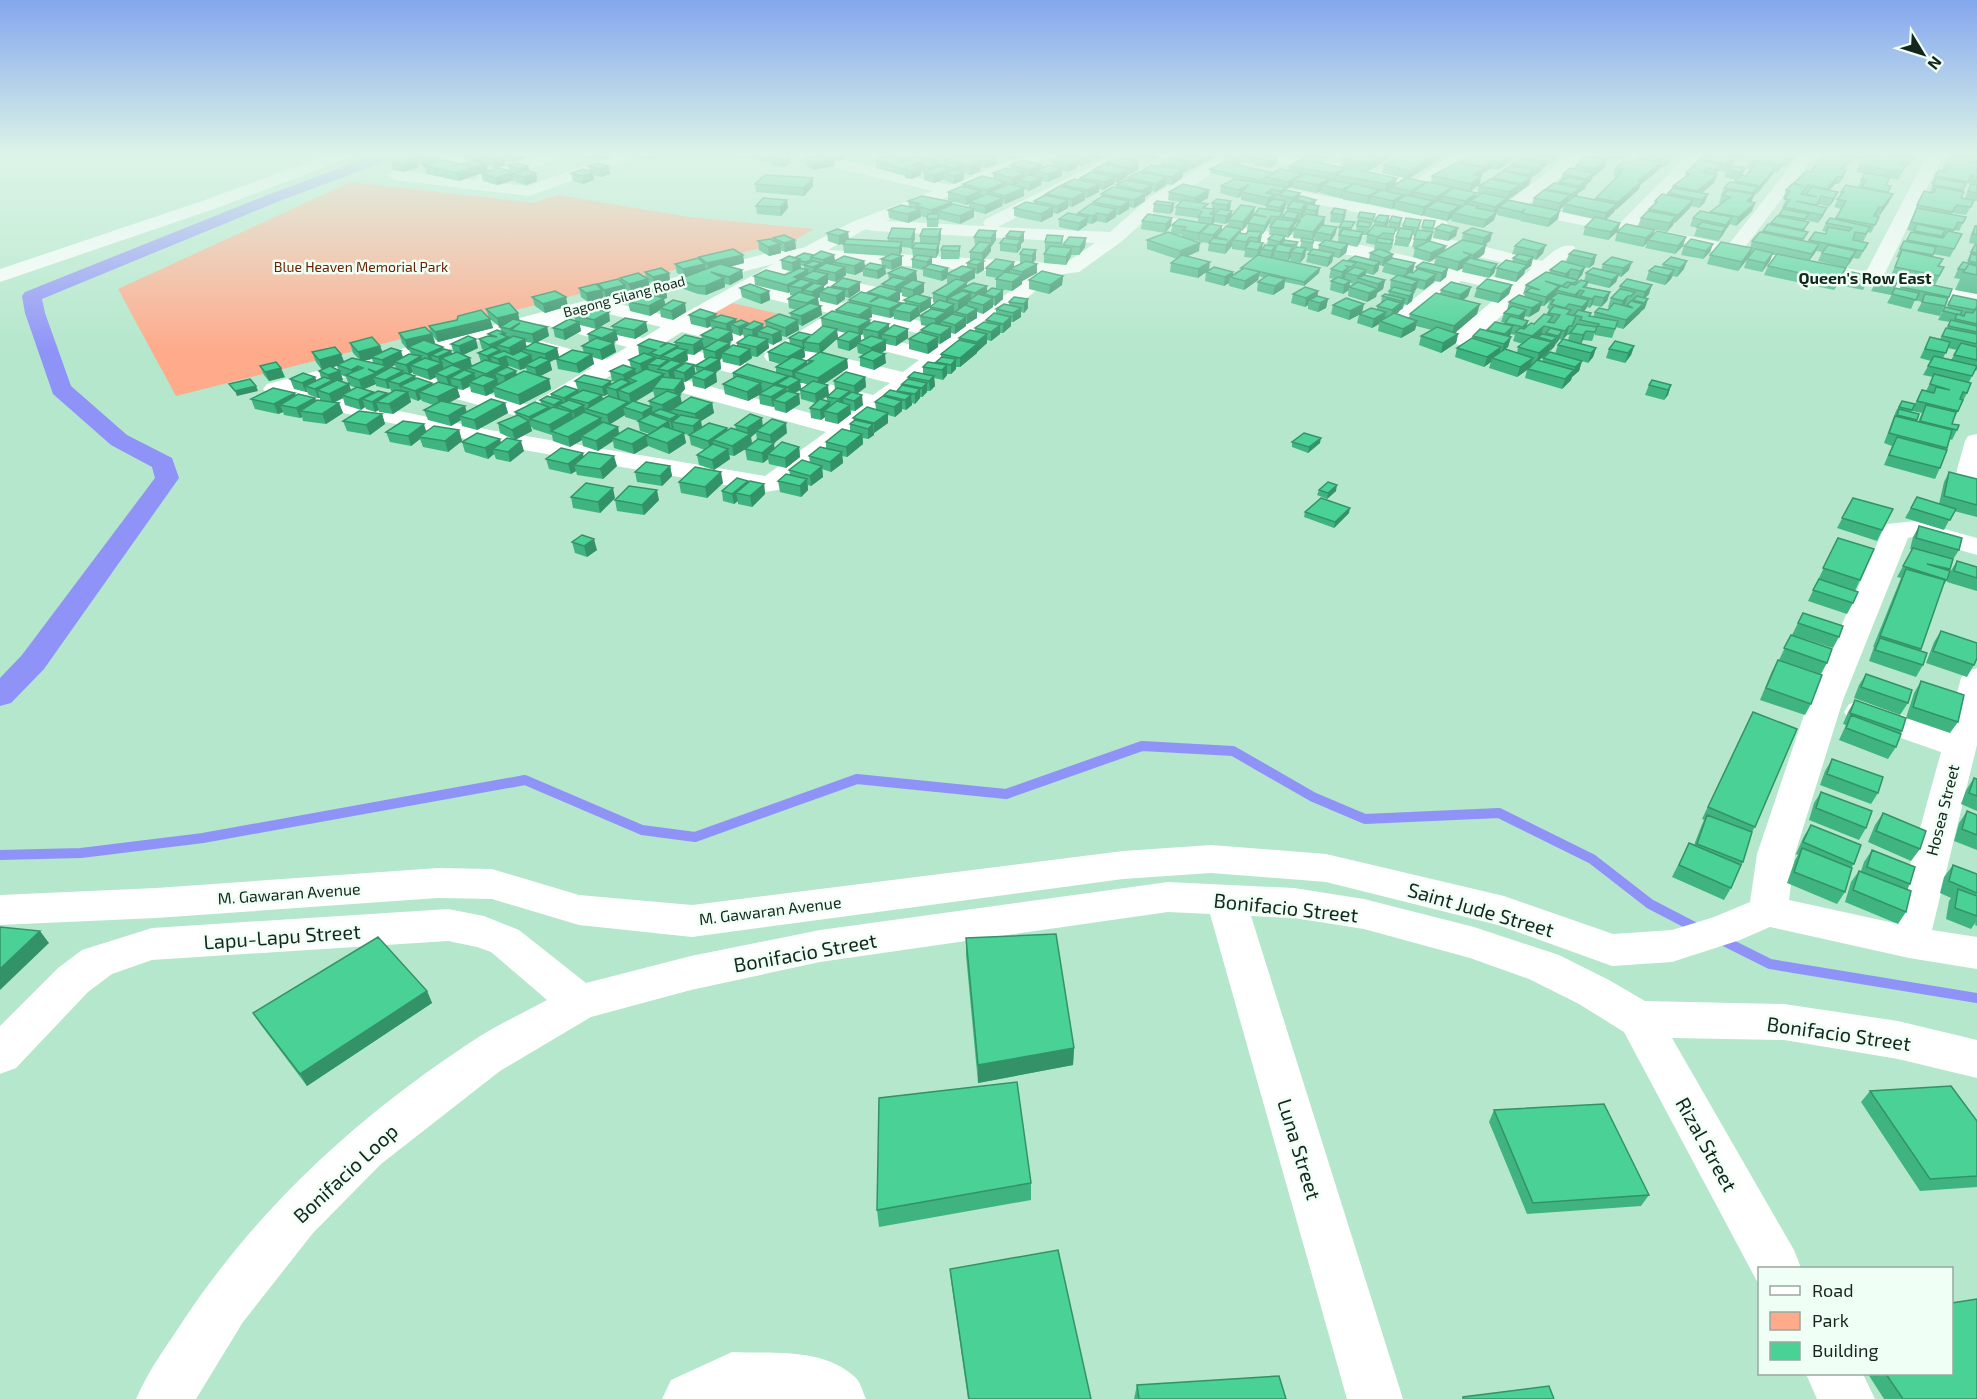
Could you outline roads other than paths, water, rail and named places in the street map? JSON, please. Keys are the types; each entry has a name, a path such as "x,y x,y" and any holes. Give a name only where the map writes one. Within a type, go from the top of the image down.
{"street":[{"path":"0,276 164,220"},
{"path":"490,437 744,287 803,254 873,220"},
{"path":"977,230 996,220"},
{"name":"Bagong Silang Road","path":"490,437 278,392 275,389 764,260 803,254 1051,269 1072,268 1114,238 1133,220"},
{"path":"1152,220 1362,251 1519,289"},
{"path":"1422,220 1456,227"},
{"path":"1583,220 1977,300"},
{"path":"1624,229 1633,220"},
{"path":"1734,251 1757,220"},
{"path":"1872,279 1902,220"},
{"path":"858,226 1114,238"},
{"path":"1374,234 1466,248 1545,267"},
{"path":"1462,339 1567,250 1545,245"},
{"path":"1339,267 1362,251"},
{"path":"845,258 939,282"},
{"path":"490,437 775,483 782,479 797,453 843,429 990,317 1003,296 1051,269"},
{"path":"773,271 990,317"},
{"path":"714,394 875,292 897,272"},
{"path":"1397,321 1458,274"},
{"path":"744,287 848,309 963,338"},
{"path":"593,304 908,380"},
{"path":"541,318 877,403"},
{"path":"819,328 936,358"},
{"path":"483,333 843,429"},
{"path":"425,348 471,361"},
{"path":"360,365 531,413"},
{"path":"538,381 603,399"},
{"path":"1972,478 1977,441"},
{"path":"1977,547 1915,529 1897,530 1826,700 1776,854 1768,911 1909,942 1977,953"},
{"name":"Hosea Street","path":"1909,942 1977,678"},
{"path":"1826,700 1958,746"},
{"name":"M. Gawaran Avenue","path":"0,910 156,903 438,883 492,884 579,910 692,921 1123,865 1210,859 1326,868"},
{"name":"Saint Jude Street","path":"1326,868 1504,911 1612,950 1672,946 1726,929 1768,911"},
{"name":"Bonifacio Street","path":"580,1002 691,973 820,946 1168,897 1294,903 1364,914 1474,943 1544,967 1594,992 1639,1019 1785,1022 1898,1040 1977,1059"},
{"name":"Luna Street","path":"1226,900 1375,1399"},
{"name":"Lapu-Lapu Street","path":"0,1055 73,980 97,962 152,944 448,925 484,932 506,941 580,1002"},
{"name":"Bonifacio Loop","path":"164,1399 225,1304 296,1216 364,1149 484,1057 580,1002"},
{"name":"Rizal Street","path":"1639,1019 1775,1267"},
{"path":"1834,1375 1847,1399"},
{"path":"690,1399 732,1379 815,1383 838,1399"}],"waterway":[{"path":"0,696 33,662 167,478 163,463 119,440 61,389 35,313 32,296 219,220"},
{"path":"0,855 81,853 203,838 525,780 642,830 695,837 857,779 1006,794 1142,746 1233,751 1313,797 1365,819 1499,813 1592,859 1650,904 1700,930"},
{"path":"1718,938 1770,964 1977,998"}],"district":[{"name":"Queen's Row East","path":"1865,277"}],"park label":[{"name":"Blue Heaven Memorial Park","path":"361,266"}]}
